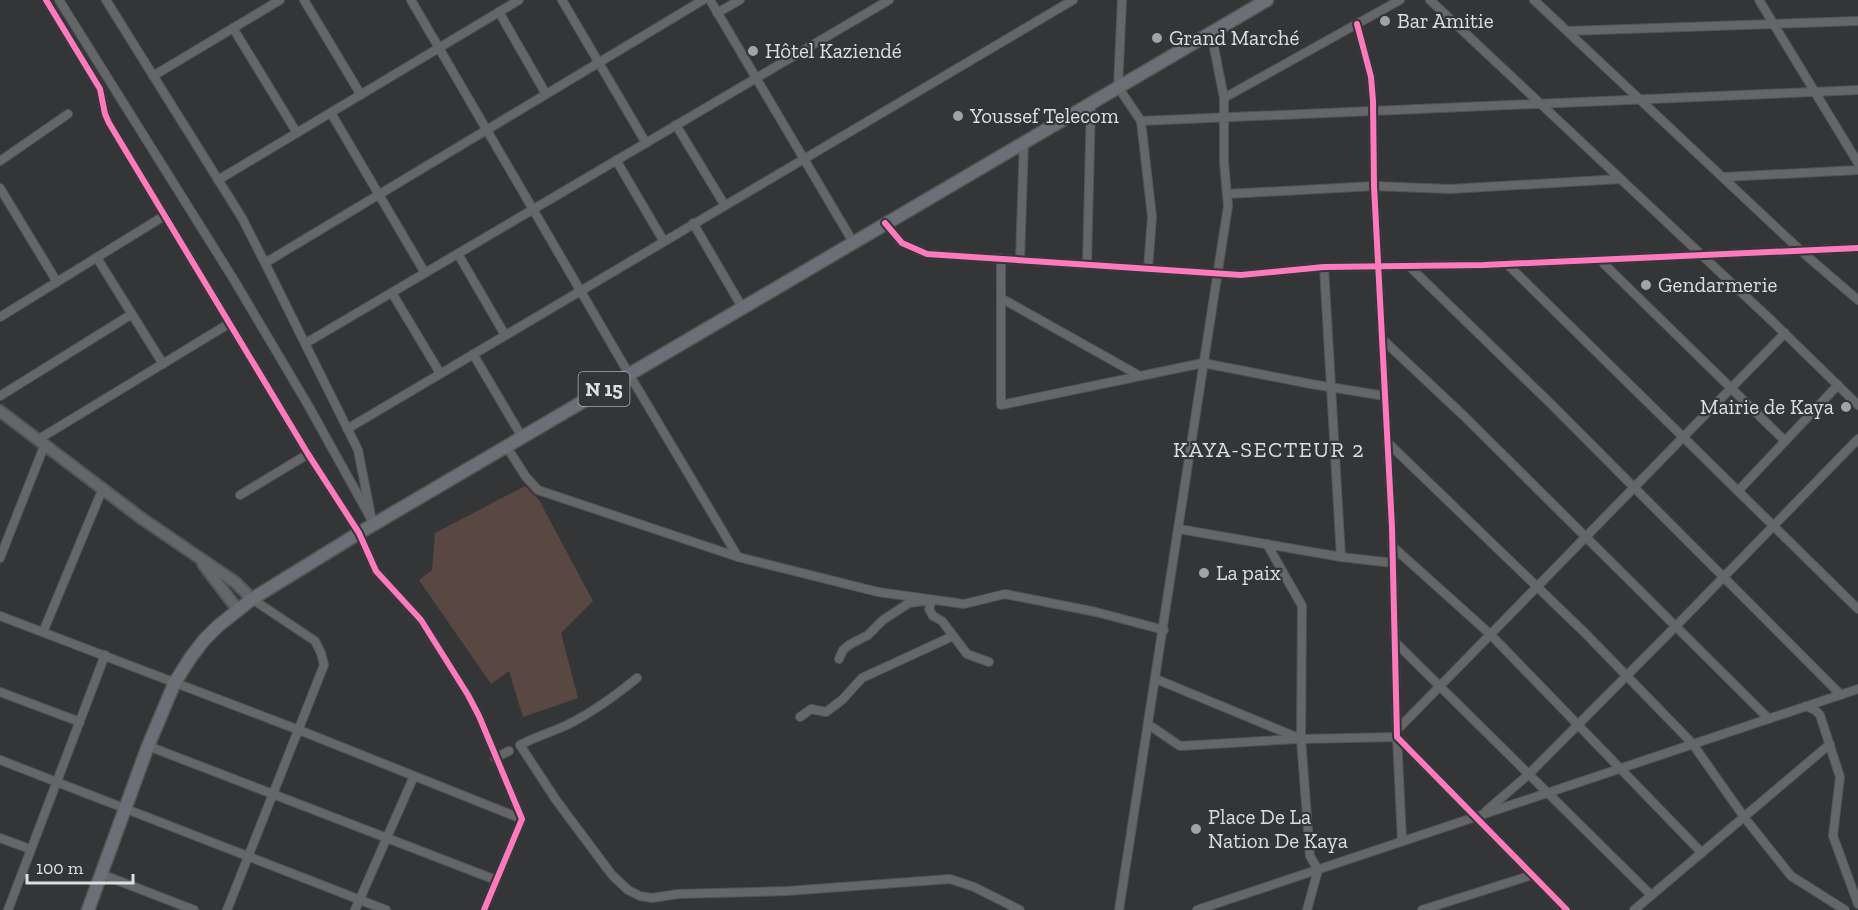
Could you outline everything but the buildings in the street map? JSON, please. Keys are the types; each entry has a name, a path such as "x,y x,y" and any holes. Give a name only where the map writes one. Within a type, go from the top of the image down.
{"main road":[{"name":"N 15","path":"88,910 148,746 175,682 204,640 252,599 373,523 1267,0"}],"street":[{"path":"46,0 100,89 109,123 358,533 379,576 421,620 479,716 522,819 484,910"},
{"path":"59,0 280,357 373,523"},
{"path":"106,0 242,218 306,343 358,450 373,523"},
{"path":"261,0 266,9"},
{"path":"153,76 280,0"},
{"path":"304,0 361,95"},
{"path":"411,0 738,557"},
{"path":"218,180 519,0"},
{"path":"562,0 646,143"},
{"path":"265,263 703,0"},
{"path":"710,0 853,242"},
{"path":"717,13 740,0"},
{"path":"306,343 889,0"},
{"path":"347,429 663,240 1073,0"},
{"path":"1122,0 1118,87 1141,121 1152,217 1148,268"},
{"path":"1224,98 1400,0"},
{"path":"1430,0 1785,333 1858,405"},
{"path":"1534,0 1858,300"},
{"path":"1759,0 1858,163"},
{"path":"499,12 546,94"},
{"path":"1568,31 1858,21"},
{"path":"1357,24 1371,77 1374,109 1374,186 1392,546 1402,840"},
{"path":"233,28 297,133"},
{"path":"1119,910 1228,206 1224,162 1224,98 1211,32"},
{"path":"1141,121 1374,109 1858,90"},
{"path":"1087,264 1090,103"},
{"path":"331,113 425,273"},
{"path":"0,160 68,114"},
{"path":"676,125 724,204"},
{"path":"1020,260 1024,142"},
{"path":"616,160 663,240"},
{"path":"1724,177 1858,170"},
{"path":"1227,194 1374,186 1450,189 1620,179"},
{"path":"0,188 57,282"},
{"path":"0,317 164,216"},
{"path":"693,223 742,308"},
{"path":"885,224 902,243 927,254 1241,275 1324,267 1507,264 1858,248"},
{"path":"458,254 506,334"},
{"path":"97,258 163,364"},
{"path":"1001,258 1001,405 1203,363 1385,396"},
{"path":"1600,260 1785,441"},
{"path":"1507,264 1858,609"},
{"path":"1409,266 1725,577 1841,695"},
{"path":"1324,267 1341,557"},
{"path":"392,293 440,373"},
{"path":"1001,298 1140,376"},
{"path":"0,396 132,314"},
{"path":"0,558 42,441 230,323"},
{"path":"1152,727 1180,746 1397,734 1490,634 1785,333"},
{"path":"1382,339 1465,417 1769,719"},
{"path":"473,354 522,437"},
{"path":"1739,490 1838,385"},
{"path":"0,411 199,559 235,582 252,599 315,641 321,653 324,665 227,910"},
{"path":"1480,815 1528,775 1676,627 1858,439"},
{"path":"1387,442 1537,586 1692,743 1744,817 1791,876 1845,910"},
{"path":"506,446 526,477 538,490 738,557 878,592 964,604 1005,594 1096,612 1164,630"},
{"path":"240,495 308,454"},
{"path":"43,632 103,488"},
{"path":"1179,529 1341,557 1392,563"},
{"path":"1267,544 1302,606 1301,739 1310,856 1318,870 1307,910"},
{"path":"1392,546 1490,634 1702,853"},
{"path":"199,559 238,610"},
{"path":"932,600 929,609 933,616 942,621 967,654 989,662"},
{"path":"839,659 843,650 849,645 868,635 883,620 909,603 932,600"},
{"path":"0,616 299,730 522,819"},
{"path":"800,717 811,709 826,712 842,700 862,678 954,636"},
{"path":"1395,642 1651,895"},
{"path":"8,910 105,655"},
{"path":"637,678 613,698 572,722 520,745 556,800 612,875 628,890 652,898 678,894 787,891 950,879 974,887 1020,910"},
{"path":"1156,679 1301,739"},
{"path":"1197,910 1858,689"},
{"path":"0,692 80,722"},
{"path":"1806,706 1820,715 1840,777 1833,836 1858,904"},
{"path":"1397,734 1480,815 1532,875 1567,910"},
{"path":"1634,910 1830,744"},
{"path":"148,746 496,880"},
{"path":"495,758 509,751"},
{"path":"0,760 386,910"},
{"path":"355,910 414,776"},
{"path":"0,838 30,849"},
{"path":"101,874 194,910"},
{"path":"1422,910 1439,908 1532,875"}],"shaded area":[{"path":"525,486 539,500 593,601 561,633 578,698 523,717 509,671 491,684 419,580 432,570 435,533"}],"cycle path":[{"path":"46,0 100,89 109,123 308,454 359,533 376,571 421,620 479,716 522,819 484,910"},
{"path":"1357,24 1371,77 1373,101 1374,186 1392,528 1397,737 1567,910"},
{"path":"885,223 902,243 927,254 1241,275 1324,267 1484,265 1858,248"}],"place":[{"name":"Bar Amitie","path":"1385,21"},
{"name":"Grand Marché","path":"1157,38"},
{"name":"Hôtel Kaziendé","path":"753,51"},
{"name":"Youssef Telecom","path":"958,116"},
{"name":"Gendarmerie","path":"1646,285"},
{"name":"Mairie de Kaya","path":"1846,407"},
{"name":"La paix","path":"1204,573"},
{"name":"Place De La Nation De Kaya","path":"1196,829"}],"district":[{"name":"KAYA-SECTEUR 2","path":"1269,449"}]}
